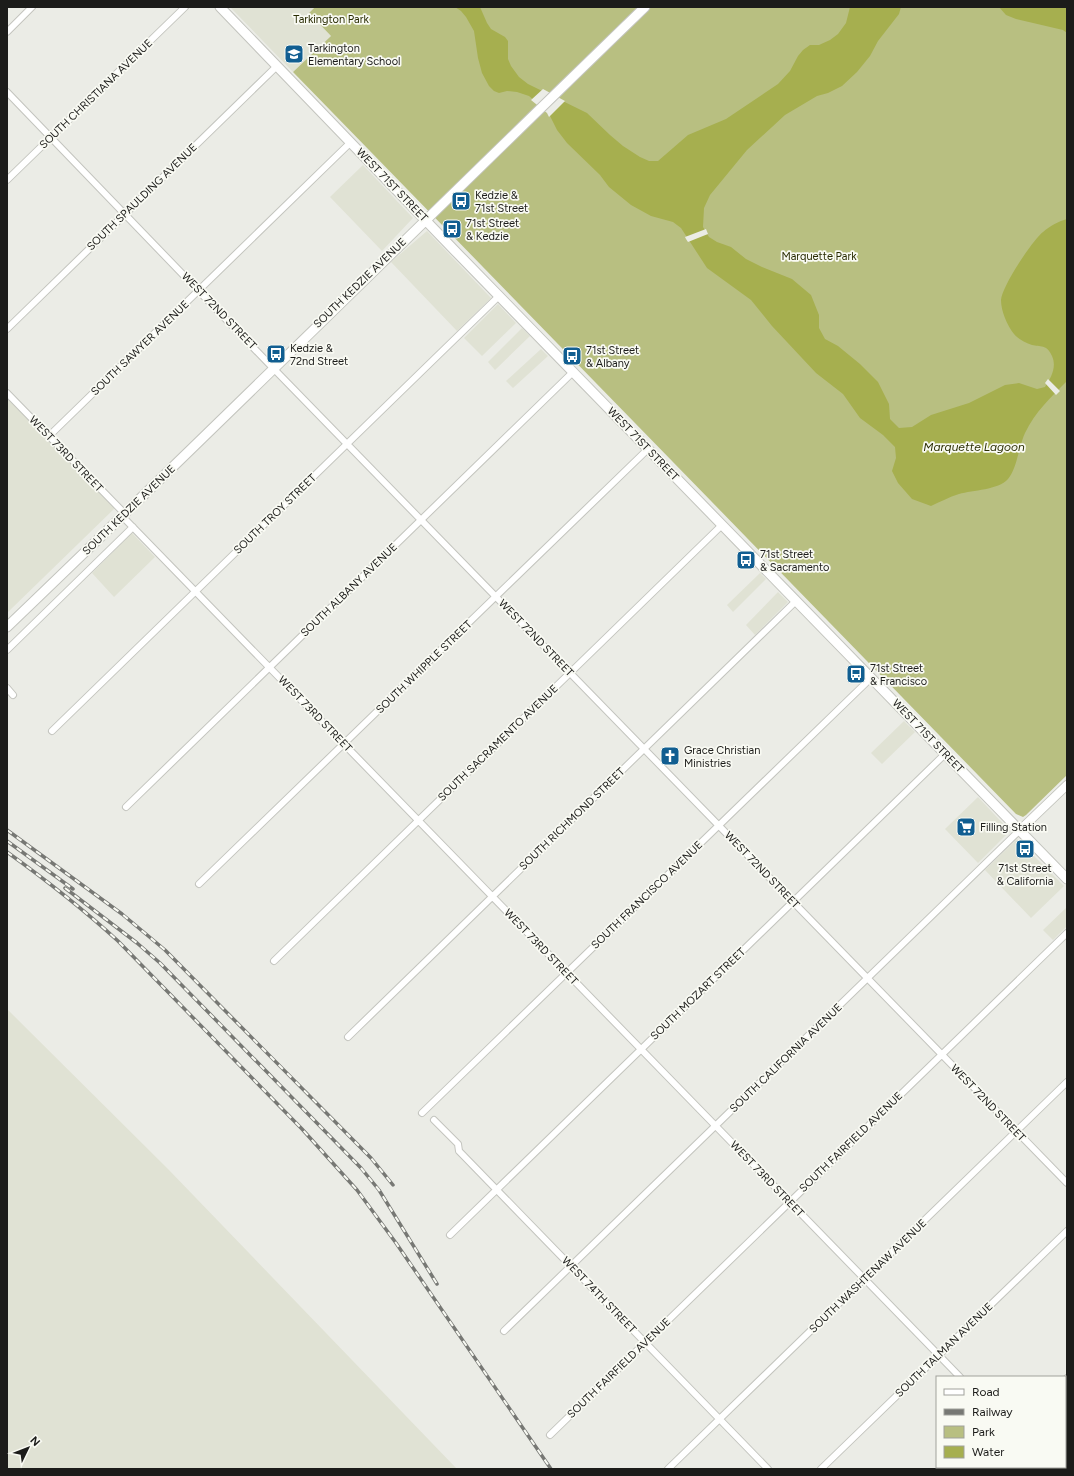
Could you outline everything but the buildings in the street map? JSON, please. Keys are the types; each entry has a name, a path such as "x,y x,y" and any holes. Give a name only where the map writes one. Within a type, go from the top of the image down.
{"main road":[{"name":"WEST 71ST STREET","path":"220,7 499,296 1067,879"},
{"name":"SOUTH KEDZIE AVENUE","path":"7,627 124,515 273,368 645,7"}],"street":[{"path":"7,32 32,7"},
{"name":"SOUTH CHRISTIANA AVENUE","path":"7,180 185,7"},
{"name":"SOUTH SPAULDING AVENUE","path":"7,328 277,66"},
{"name":"WEST 72ND STREET","path":"7,92 273,368 1067,1183"},
{"name":"SOUTH SAWYER AVENUE","path":"49,436 351,142"},
{"name":"SOUTH TROY STREET","path":"52,731 499,296"},
{"name":"SOUTH ALBANY AVENUE","path":"126,808 573,372"},
{"name":"WEST 73RD STREET","path":"7,393 124,515 133,527 959,1376"},
{"name":"SOUTH WHIPPLE STREET","path":"199,884 648,449"},
{"name":"SOUTH SACRAMENTO AVENUE","path":"274,961 722,525"},
{"name":"SOUTH KEDZIE AVENUE","path":"7,650 133,527"},
{"name":"SOUTH RICHMOND STREET","path":"348,1037 796,601"},
{"name":"SOUTH FRANCISCO AVENUE","path":"422,1113 871,678"},
{"path":"7,688 13,695"},
{"name":"SOUTH MOZART STREET","path":"450,1235 945,754"},
{"name":"SOUTH CALIFORNIA AVENUE","path":"504,1331 1067,785"},
{"name":"SOUTH FAIRFIELD AVENUE","path":"550,1435 1067,933"},
{"name":"SOUTH WASHTENAW AVENUE","path":"668,1469 1067,1082"},
{"name":"WEST 74TH STREET","path":"434,1120 458,1144 459,1151 768,1469"},
{"name":"SOUTH TALMAN AVENUE","path":"821,1469 1067,1231"}],"shaded area":[{"name":"Tarkington Elementary School","path":"230,7 315,7 309,13 331,36 293,72"},
{"path":"363,165 413,218 382,251 330,197"},
{"path":"427,231 491,298 457,331 391,262"},
{"path":"498,304 516,323 482,356 464,338"},
{"path":"522,328 530,336 495,370 488,362"},
{"path":"541,349 548,356 513,388 506,381"},
{"path":"7,397 115,508 7,613"},
{"path":"132,533 155,557 114,597 92,573"},
{"path":"760,573 766,579 733,612 727,605"},
{"path":"778,592 788,602 755,635 746,625"},
{"path":"904,721 915,732 882,764 871,753"},
{"path":"978,797 1010,831 978,863 945,829"},
{"path":"1017,839 1064,886 1031,918 985,870"},
{"path":"1067,907 1067,926 1053,940 1043,930"},
{"path":"7,1009 168,1169 457,1469 7,1469"}],"green space":[{"name":"Marquette Park","path":"315,7 1067,7 1067,775 1026,815 1023,817 1016,814 293,72 331,36 309,13"}],"water":[{"name":"Marquette Lagoon","path":"455,7 480,7 491,29 505,37 508,41 508,59 511,66 519,77 528,84 587,113 623,146 640,157 649,161 658,161 688,135 726,119 778,84 790,71 803,50 810,45 819,45 830,40 838,34 846,23 850,7 901,7 899,14 878,41 870,56 857,72 842,86 828,93 817,96 785,115 747,150 710,195 704,208 703,227 709,237 717,242 731,247 746,259 792,279 811,295 819,315 819,328 825,339 838,346 860,364 878,382 889,404 890,419 899,428 912,427 931,415 969,403 1005,385 1019,383 1037,389 1045,387 1054,368 1050,352 1041,346 1027,343 1014,334 1005,318 1001,300 1006,285 1032,244 1043,232 1058,222 1067,219 1067,381 1044,405 1029,425 1023,438 1014,469 1008,479 1004,483 992,488 959,494 931,506 912,499 898,483 892,471 896,458 895,447 883,435 860,418 843,394 816,373 772,326 751,300 707,268 681,228 673,222 651,216 631,205 609,187 600,175 567,143 557,130 548,112 529,96 517,92 507,91 499,93 494,91 489,86 482,73 474,31 466,17"},
{"path":"999,7 1067,7 1067,33 1063,30 1016,19 1006,15"}],"pier":[{"path":"543,89 565,101 549,117 547,113 531,100"},
{"path":"706,229 708,234 688,242 685,237"},
{"path":"1048,379 1060,391 1056,395 1045,383"}],"railway":[{"path":"7,830 122,914 165,950 371,1158 393,1185"},
{"path":"7,841 73,889"},
{"path":"7,852 64,895 118,941 302,1129 357,1190 396,1243 551,1469"},
{"path":"65,888 137,943 160,963 361,1168 379,1190 437,1284"}],"place":[{"name":"Tarkington Elementary School","path":"294,54"},
{"name":"Kedzie & 71st Street","path":"461,201"},
{"name":"71st Street & Kedzie","path":"452,229"},
{"name":"Kedzie & 72nd Street","path":"276,354"},
{"name":"71st Street & Albany","path":"572,356"},
{"name":"71st Street & Sacramento","path":"746,560"},
{"name":"71st Street & Francisco","path":"856,674"},
{"name":"Grace Christian Ministries","path":"670,756"},
{"name":"Filling Station","path":"966,827"},
{"name":"71st Street & California","path":"1025,849"}],"park label":[{"name":"Tarkington Park","path":"331,19"}]}
